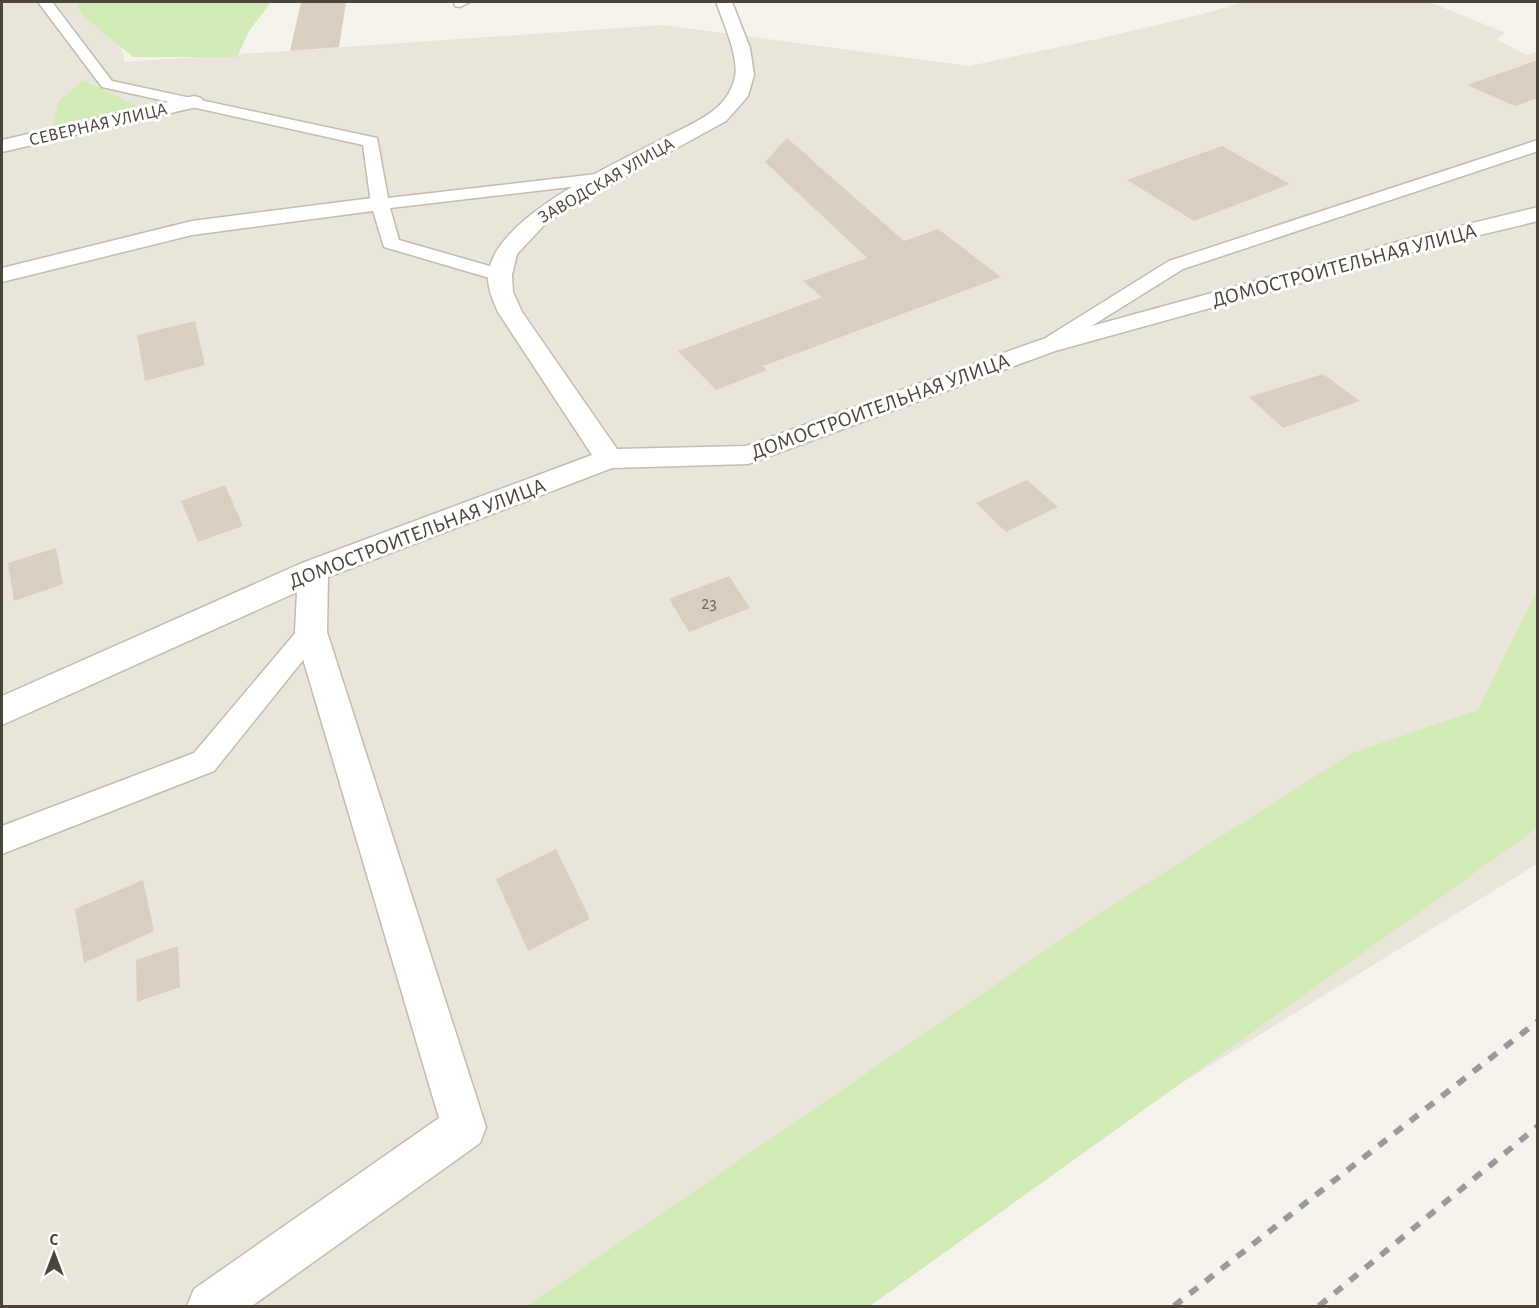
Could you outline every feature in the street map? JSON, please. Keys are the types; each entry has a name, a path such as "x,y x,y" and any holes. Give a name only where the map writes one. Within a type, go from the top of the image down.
{"street":[{"name":"ЗАВОДСКАЯ УЛИЦА","path":"500,275 506,253 520,235 539,218 605,178 719,117 738,96 745,75 741,48 724,2"},
{"name":"СЕВЕРНАЯ УЛИЦА","path":"2,146 194,102"},
{"path":"2,274 192,228 380,204"},
{"name":"ДОМОСТРОИТЕЛЬНАЯ УЛИЦА","path":"2,711 313,572 609,459 748,455 1046,346 1427,241 1538,214"},
{"path":"500,275 501,292 510,312 609,459"},
{"path":"211,1306 464,1127 311,632 313,572"}],"lane":[{"path":"45,2 107,84 371,142 380,204 391,243 500,275"},
{"path":"1046,346 1176,265 1538,146"},
{"path":"380,204 605,178"},
{"path":"2,840 204,762 311,632"}],"shaded area":[{"path":"2,2 108,2 125,62 663,25 969,66 1102,38 1243,2 1429,2 1506,33 1496,39 1526,55 1537,52 1537,864 820,1306 2,1306"}],"green space":[{"path":"76,2 271,2 249,31 237,57 133,57 82,15"},
{"path":"83,80 137,106 53,128 58,102"},
{"path":"1537,590 1537,828 870,1306 527,1306 1088,921 1352,753 1478,710"}],"building":[{"path":"301,2 346,2 339,47 290,51"},
{"path":"1538,60 1538,98 1515,106 1467,85"},
{"path":"787,138 904,241 938,229 1001,277 763,366 767,370 716,390 678,351 822,297 803,281 867,258 765,162"},
{"path":"1222,146 1290,184 1194,221 1127,180"},
{"path":"195,321 205,365 145,381 137,335"},
{"path":"1323,374 1360,401 1283,428 1249,397"},
{"path":"1027,480 1058,507 1006,532 976,503"},
{"path":"225,485 243,526 198,542 181,501"},
{"path":"56,548 63,584 14,601 8,563"},
{"path":"729,576 750,608 689,632 669,599"},
{"path":"556,849 590,919 528,951 496,879"},
{"path":"143,880 154,931 84,963 75,909"},
{"path":"178,946 180,987 137,1002 136,960"}],"railway":[{"path":"1174,1306 1538,1021"},
{"path":"1319,1306 1538,1126"}]}
